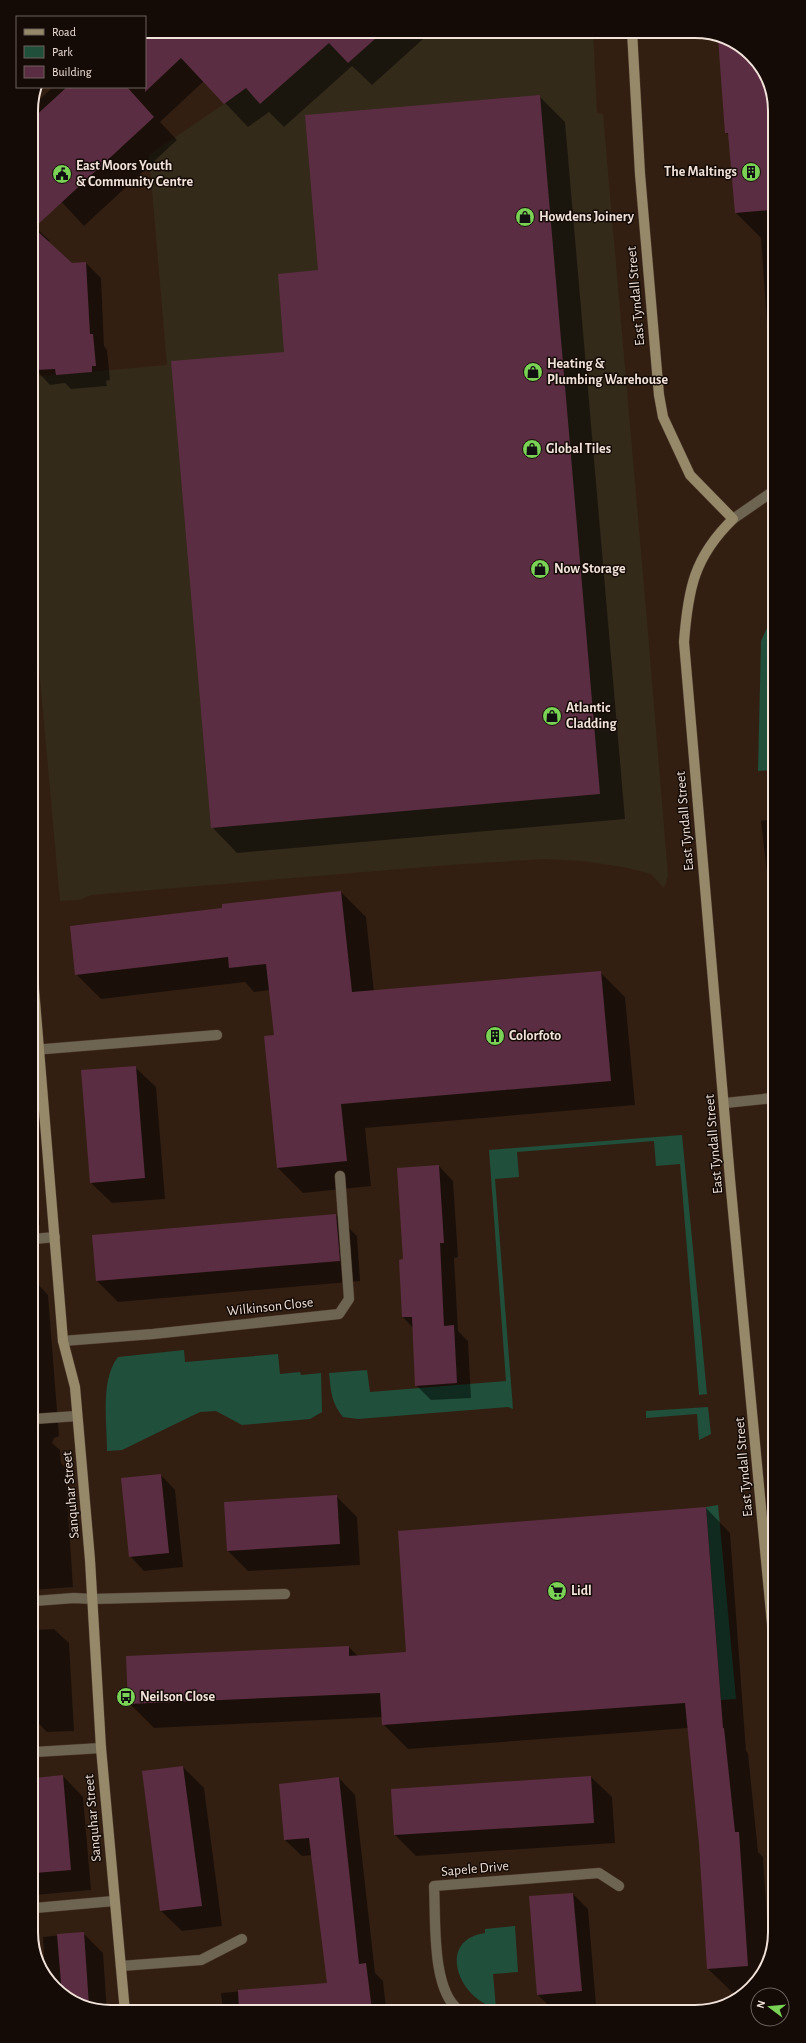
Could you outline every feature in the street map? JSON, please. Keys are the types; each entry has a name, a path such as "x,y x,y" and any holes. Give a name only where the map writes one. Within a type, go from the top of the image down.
{"street":[{"name":"East Tyndall Street","path":"632,38 640,174 659,395 663,417 690,475 733,519 719,532 705,550 694,577 686,610 684,642 768,1579"},
{"path":"733,519 768,495"},
{"path":"38,1050 217,1035"},
{"name":"Sanquhar Street","path":"38,1069 56,1237 64,1341 76,1387 77,1416 90,1560 101,1748 124,2005"},
{"path":"725,1103 768,1099"},
{"name":"Wilkinson Close","path":"64,1341 153,1334 339,1314 348,1299 340,1176"},
{"path":"38,1239 56,1237"},
{"path":"38,1419 77,1416"},
{"path":"38,1601 74,1598 92,1599 285,1594"},
{"path":"38,1752 101,1748"},
{"name":"Sapele Drive","path":"455,2005 446,1993 439,1973 434,1886 600,1873 619,1886"},
{"path":"38,1908 114,1901"},
{"path":"121,1966 201,1960 242,1938"}],"shaded area":[{"path":"163,38 593,38 597,113 603,114 647,621 668,876 664,888 651,874 624,867 582,861 544,859 448,865 92,895 79,900 60,901 38,656 38,376 167,365 149,155 224,104"}],"green space":[{"path":"768,626 768,770 758,771 761,641"},
{"path":"682,1135 707,1394 699,1395 680,1164 656,1166 654,1141 517,1152 519,1177 495,1179 513,1409 508,1407 358,1419 343,1417 334,1401 329,1373 367,1370 370,1392 506,1381 489,1150"},
{"path":"184,1350 185,1362 278,1354 280,1374 300,1372 301,1375 321,1373 322,1412 310,1419 242,1425 216,1411 200,1412 122,1450 107,1451 107,1389 112,1366 118,1357"},
{"path":"708,1407 711,1434 699,1440 697,1414 646,1418 646,1411"},
{"path":"718,1505 736,1699 721,1700 706,1507"},
{"path":"515,1926 518,1972 493,1974 496,2005 490,2005 483,2002 471,1993 463,1982 458,1970 457,1957 461,1946 470,1938 485,1933 485,1929"}],"building":[{"path":"146,38 376,38 348,63 329,43 260,104 246,88 224,104 181,58 145,92"},
{"name":"The Maltings","path":"718,42 732,48 747,59 756,70 767,97 768,210 735,213 728,133 725,133"},
{"path":"66,88 128,88 154,117 38,224 38,114"},
{"path":"540,95 600,794 211,828 171,361 284,352 278,274 318,270 305,115"},
{"path":"38,232 72,263 86,262 90,334 93,334 96,366 92,366 92,372 56,375 55,369 38,370"},
{"path":"341,891 352,992 601,971 611,1081 341,1104 347,1161 277,1168 264,1036 274,1035 266,964 229,968 228,957 75,975 70,926 222,908 222,904"},
{"path":"136,1066 145,1178 90,1183 81,1070"},
{"path":"439,1165 444,1243 440,1243 444,1326 454,1325 457,1383 415,1386 412,1317 402,1317 399,1260 403,1259 397,1168"},
{"path":"336,1214 340,1261 96,1281 92,1235"},
{"path":"161,1474 169,1553 129,1557 121,1478"},
{"path":"337,1495 340,1544 227,1551 224,1502"},
{"name":"Lidl","path":"706,1507 723,1728 735,1832 739,1832 748,1966 707,1969 699,1844 685,1703 382,1725 380,1693 128,1704 126,1656 349,1646 349,1656 406,1652 398,1531"},
{"path":"183,1766 202,1906 160,1911 142,1771"},
{"path":"63,1775 71,1870 38,1873 38,1778"},
{"path":"591,1776 594,1823 394,1835 391,1789"},
{"path":"339,1777 359,1964 366,1963 371,2005 239,2005 238,1990 327,1983 309,1838 284,1840 279,1784"},
{"path":"573,1893 582,1991 537,1995 529,1896"},
{"path":"84,1932 89,2002 74,1995 61,1986 57,1934"}],"place":[{"name":"The Maltings","path":"751,172"},
{"name":"East Moors Youth & Community Centre","path":"62,174"},
{"name":"Howdens Joinery","path":"525,217"},
{"name":"Heating & Plumbing Warehouse","path":"533,372"},
{"name":"Global Tiles","path":"532,449"},
{"name":"Now Storage","path":"540,569"},
{"name":"Atlantic Cladding","path":"552,716"},
{"name":"Colorfoto","path":"495,1036"},
{"name":"Lidl","path":"557,1591"},
{"name":"Neilson Close","path":"126,1697"}]}
